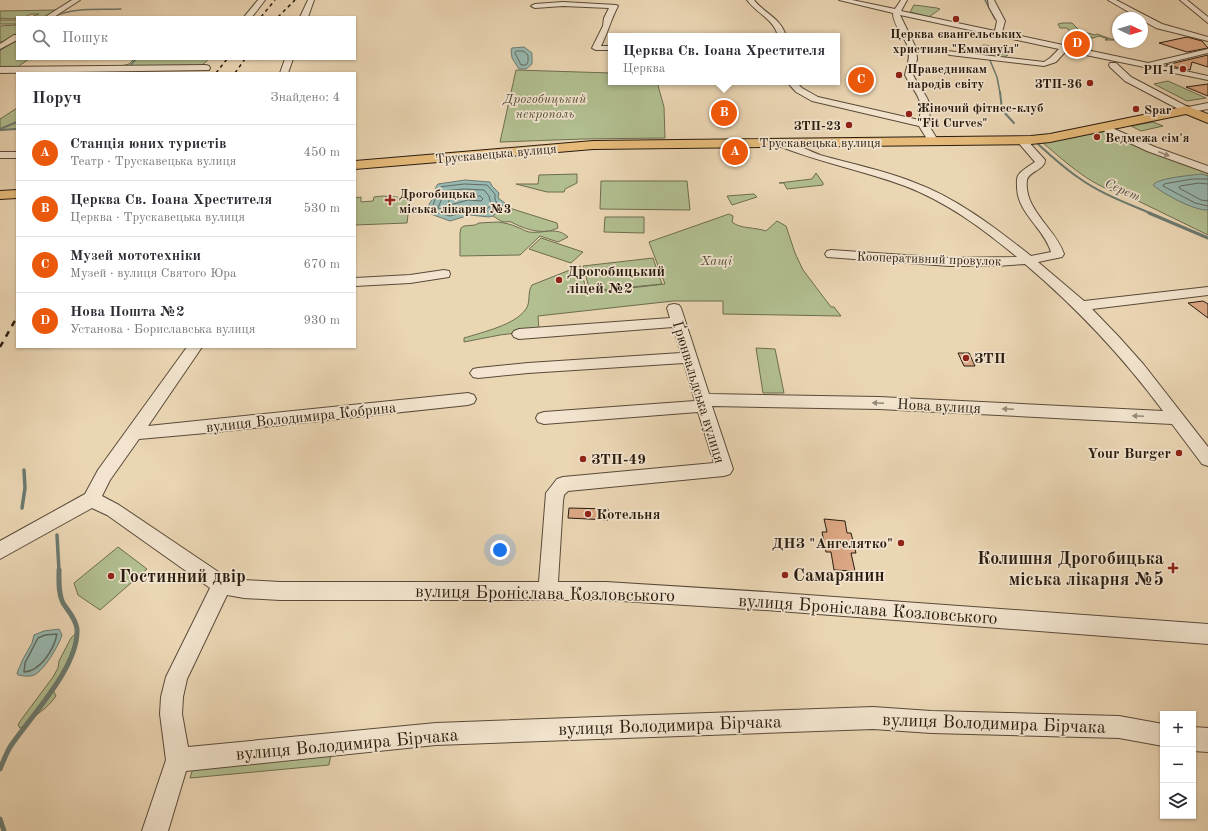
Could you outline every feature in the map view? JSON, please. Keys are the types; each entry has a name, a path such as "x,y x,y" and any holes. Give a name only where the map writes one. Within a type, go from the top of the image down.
{"main road":[{"path":"1187,110 1208,119"},
{"name":"Трускавецька вулиця","path":"356,165 593,145 778,142 798,149 934,142 1031,140 1187,110"},
{"path":"0,195 16,194"}],"street":[{"path":"51,16 78,0"},
{"path":"249,16 262,0"},
{"path":"304,16 311,0"},
{"path":"750,0 758,10 776,23 782,33"},
{"path":"842,0 1086,52 1129,65"},
{"path":"904,0 896,12 897,18 912,48 913,59 909,75 927,103 927,112 923,124"},
{"path":"991,0 993,7 1001,21 998,34"},
{"path":"1111,0 1159,26 1208,39"},
{"path":"1183,0 1208,21"},
{"path":"535,6 563,4 614,6 608,18 607,26 596,48 608,48"},
{"path":"0,47 16,38"},
{"path":"950,53 1048,64 1064,48"},
{"path":"1148,65 1208,51"},
{"path":"1086,52 1112,64 1139,86 1187,110 1208,106"},
{"path":"0,70 204,70 212,60"},
{"path":"284,72 289,60"},
{"path":"1112,64 1148,65 1193,75 1207,74"},
{"path":"1124,75 1129,65"},
{"path":"794,85 799,90 816,99 923,124 934,142"},
{"path":"1103,127 1151,149 1208,170"},
{"name":"Кооперативний провулок","path":"831,254 956,262 1028,260 1058,254 1055,245 1032,213 1023,195 1022,180 1024,175 1040,163 1031,140"},
{"path":"757,143 798,149 878,174 928,192 967,215 1028,260 1081,306 1120,347 1208,459"},
{"path":"0,155 16,155"},
{"path":"356,282 410,279 444,274"},
{"path":"1081,306 1208,291"},
{"name":"Ґрюнвальдська вулиця","path":"519,334 676,315 724,469 571,482 563,484 555,493 548,591"},
{"path":"0,551 91,499 104,475 194,348"},
{"path":"478,373 528,368 689,358"},
{"name":"вулиця Володимира Кобрина","path":"135,433 206,427 468,399"},
{"name":"Нова вулиця","path":"544,418 703,403 793,401 886,403 1177,418"},
{"name":"вулиця Броніслава Козловського","path":"91,499 113,510 222,585 244,589 280,591 606,591 1205,635"},
{"path":"155,831 178,760 171,714 172,696 176,677 222,585"},
{"name":"вулиця Володимира Бірчака","path":"178,760 297,746 436,734 873,718 931,722 1119,727 1160,734"},
{"path":"1196,739 1208,740"}],"green space":[{"path":"914,5 940,9 929,17 910,12"},
{"path":"56,10 47,16 34,16 39,14 31,14 27,16 16,16 16,18 10,19 1,18 1,20 16,20 16,24 0,24 0,11"},
{"path":"1072,23 1080,31 1095,35 1097,34 1112,40 1105,40 1108,39 1099,36 1093,38 1084,37 1083,35 1071,33 1067,28 1060,28 1058,24"},
{"path":"16,25 16,36 6,41 0,42 0,26"},
{"path":"16,41 16,60 28,60 16,68 0,68 0,50"},
{"path":"979,46 992,46 1003,52 1002,54 1008,55 1002,58 978,55"},
{"path":"133,60 208,60 201,66 121,66 129,64"},
{"name":"Дрогобицький некрополь","path":"516,70 608,73 608,85 658,85 664,107 665,138 500,142"},
{"path":"1168,81 1206,98 1187,101 1154,84"},
{"path":"16,109 16,129 0,130 0,119"},
{"path":"1153,122 1163,126 1141,131 1131,126"},
{"path":"1105,131 1208,172 1208,235 1126,195 1114,192 1092,181 1043,143"},
{"path":"816,173 823,185 787,189 784,183 779,183 812,179"},
{"path":"577,174 577,183 565,189 564,192 547,192 516,184 538,184 539,175"},
{"path":"601,181 687,181 690,210 600,209"},
{"path":"754,194 757,197 732,205 727,196"},
{"path":"382,196 410,198 407,223 356,225 356,198 361,197 361,202 373,201 374,197"},
{"path":"503,206 557,223 558,228 547,231 535,231 511,222 502,222 493,216"},
{"name":"Хащі","path":"729,214 733,216 732,222 743,227 766,231 777,221 786,226 795,253 803,270 831,307 834,307 841,316 723,314 723,301 673,301 538,316 539,330 500,335 464,342 464,338 507,324 521,315 526,309 532,285 580,266 587,293 665,284 649,242"},
{"path":"605,217 644,217 644,233 604,232"},
{"path":"498,222 512,225 529,232 555,231 568,237 558,242 540,236 520,255 460,256 461,228 479,223"},
{"path":"541,238 583,252 571,263 529,249"},
{"path":"653,258 662,284 590,291 583,266"},
{"path":"756,348 775,349 784,393 763,393"},
{"name":"Гостинний двір","path":"118,547 147,569 100,610 78,595 74,583"},
{"path":"77,632 74,650 53,690 56,696 45,708 20,728 18,725 53,677 58,668 59,661 71,638"},
{"path":"332,749 329,765 190,778 194,765"}],"water":[{"path":"524,47 532,53 532,64 526,69 519,69 512,58 511,50 512,48"},
{"path":"1202,174 1208,176 1208,210 1195,208 1179,201 1153,185 1161,180"},
{"path":"465,180 490,182 499,193 498,198 505,203 493,216 489,217 470,215 450,221 428,213 429,205 438,184"},
{"path":"59,629 62,635 51,657 38,673 32,676 18,675 17,673 32,643 34,635 44,631"}],"building":[{"path":"1187,37 1202,41 1208,48 1187,52 1159,43"},
{"path":"1208,55 1208,67 1192,62 1190,70 1166,65"},
{"path":"1208,84 1208,96 1186,87"},
{"path":"718,107 728,108 735,121 720,121 716,112"},
{"path":"1203,301 1208,304 1208,318 1188,303"},
{"name":"ЗТП","path":"958,353 969,353 975,366 964,366"},
{"name":"Котельня","path":"569,508 608,509 608,520 568,518"},
{"path":"824,519 845,521 847,533 851,533 856,553 851,553 855,571 834,570 831,552 826,552 822,532 827,532"}],"waterway":[{"name":"Серет","path":"985,0 995,19"},
{"path":"56,16 78,10 121,9"},
{"path":"0,50 14,41"},
{"name":"Серет","path":"989,58 997,77 1000,93"},
{"path":"126,66 130,66 135,60"},
{"name":"Серет","path":"1000,92 1002,110 1014,123"},
{"path":"0,129 16,122"},
{"path":"0,130 16,129"},
{"name":"Серет","path":"1038,144 1063,166 1087,184 1114,198 1152,214"},
{"name":"Серет","path":"1149,213 1208,238"},
{"path":"22,508 25,488 24,470"},
{"path":"57,535 59,571"},
{"path":"0,769 10,747 52,691 62,675 76,644 76,625 60,595 59,571"},
{"path":"0,819 4,831"}],"railway":[{"path":"262,16 275,0"},
{"path":"279,16 295,0"},
{"path":"217,72 226,60"},
{"path":"236,72 244,60"},
{"path":"0,347 16,319"}],"place":[{"name":"Церква євангельських християн \"Еммануїл\"","path":"956,19"},
{"name":"Нова Пошта №2","path":"1077,44"},
{"name":"РП-1","path":"1183,69"},
{"name":"Праведникам народів світу","path":"899,75"},
{"name":"Музей мототехніки","path":"861,80"},
{"name":"ЗТП-36","path":"1090,83"},
{"name":"Spar","path":"1136,109"},
{"name":"Церква Св. Іоана Хрестителя","path":"724,113"},
{"name":"Жіночий фітнес-клуб \"Fit Curves\"","path":"909,114"},
{"name":"ЗТП-23","path":"849,125"},
{"name":"Ведмежа сім'я","path":"1097,137"},
{"name":"Станція юних туристів","path":"735,152"},
{"name":"Дрогобицька міська лікарня №3","path":"390,200"},
{"name":"Дрогобицький ліцей №2","path":"559,280"},
{"name":"ЗТП","path":"966,358"},
{"name":"Your Burger","path":"1179,453"},
{"name":"ЗТП-49","path":"583,459"},
{"name":"Котельня","path":"588,514"},
{"name":"ДНЗ \"Ангелятко\"","path":"901,543"},
{"name":"Колишня Дрогобицька міська лікарня №5","path":"1173,568"},
{"name":"Самарянин","path":"785,575"},
{"name":"Гостинний двір","path":"111,576"}]}
